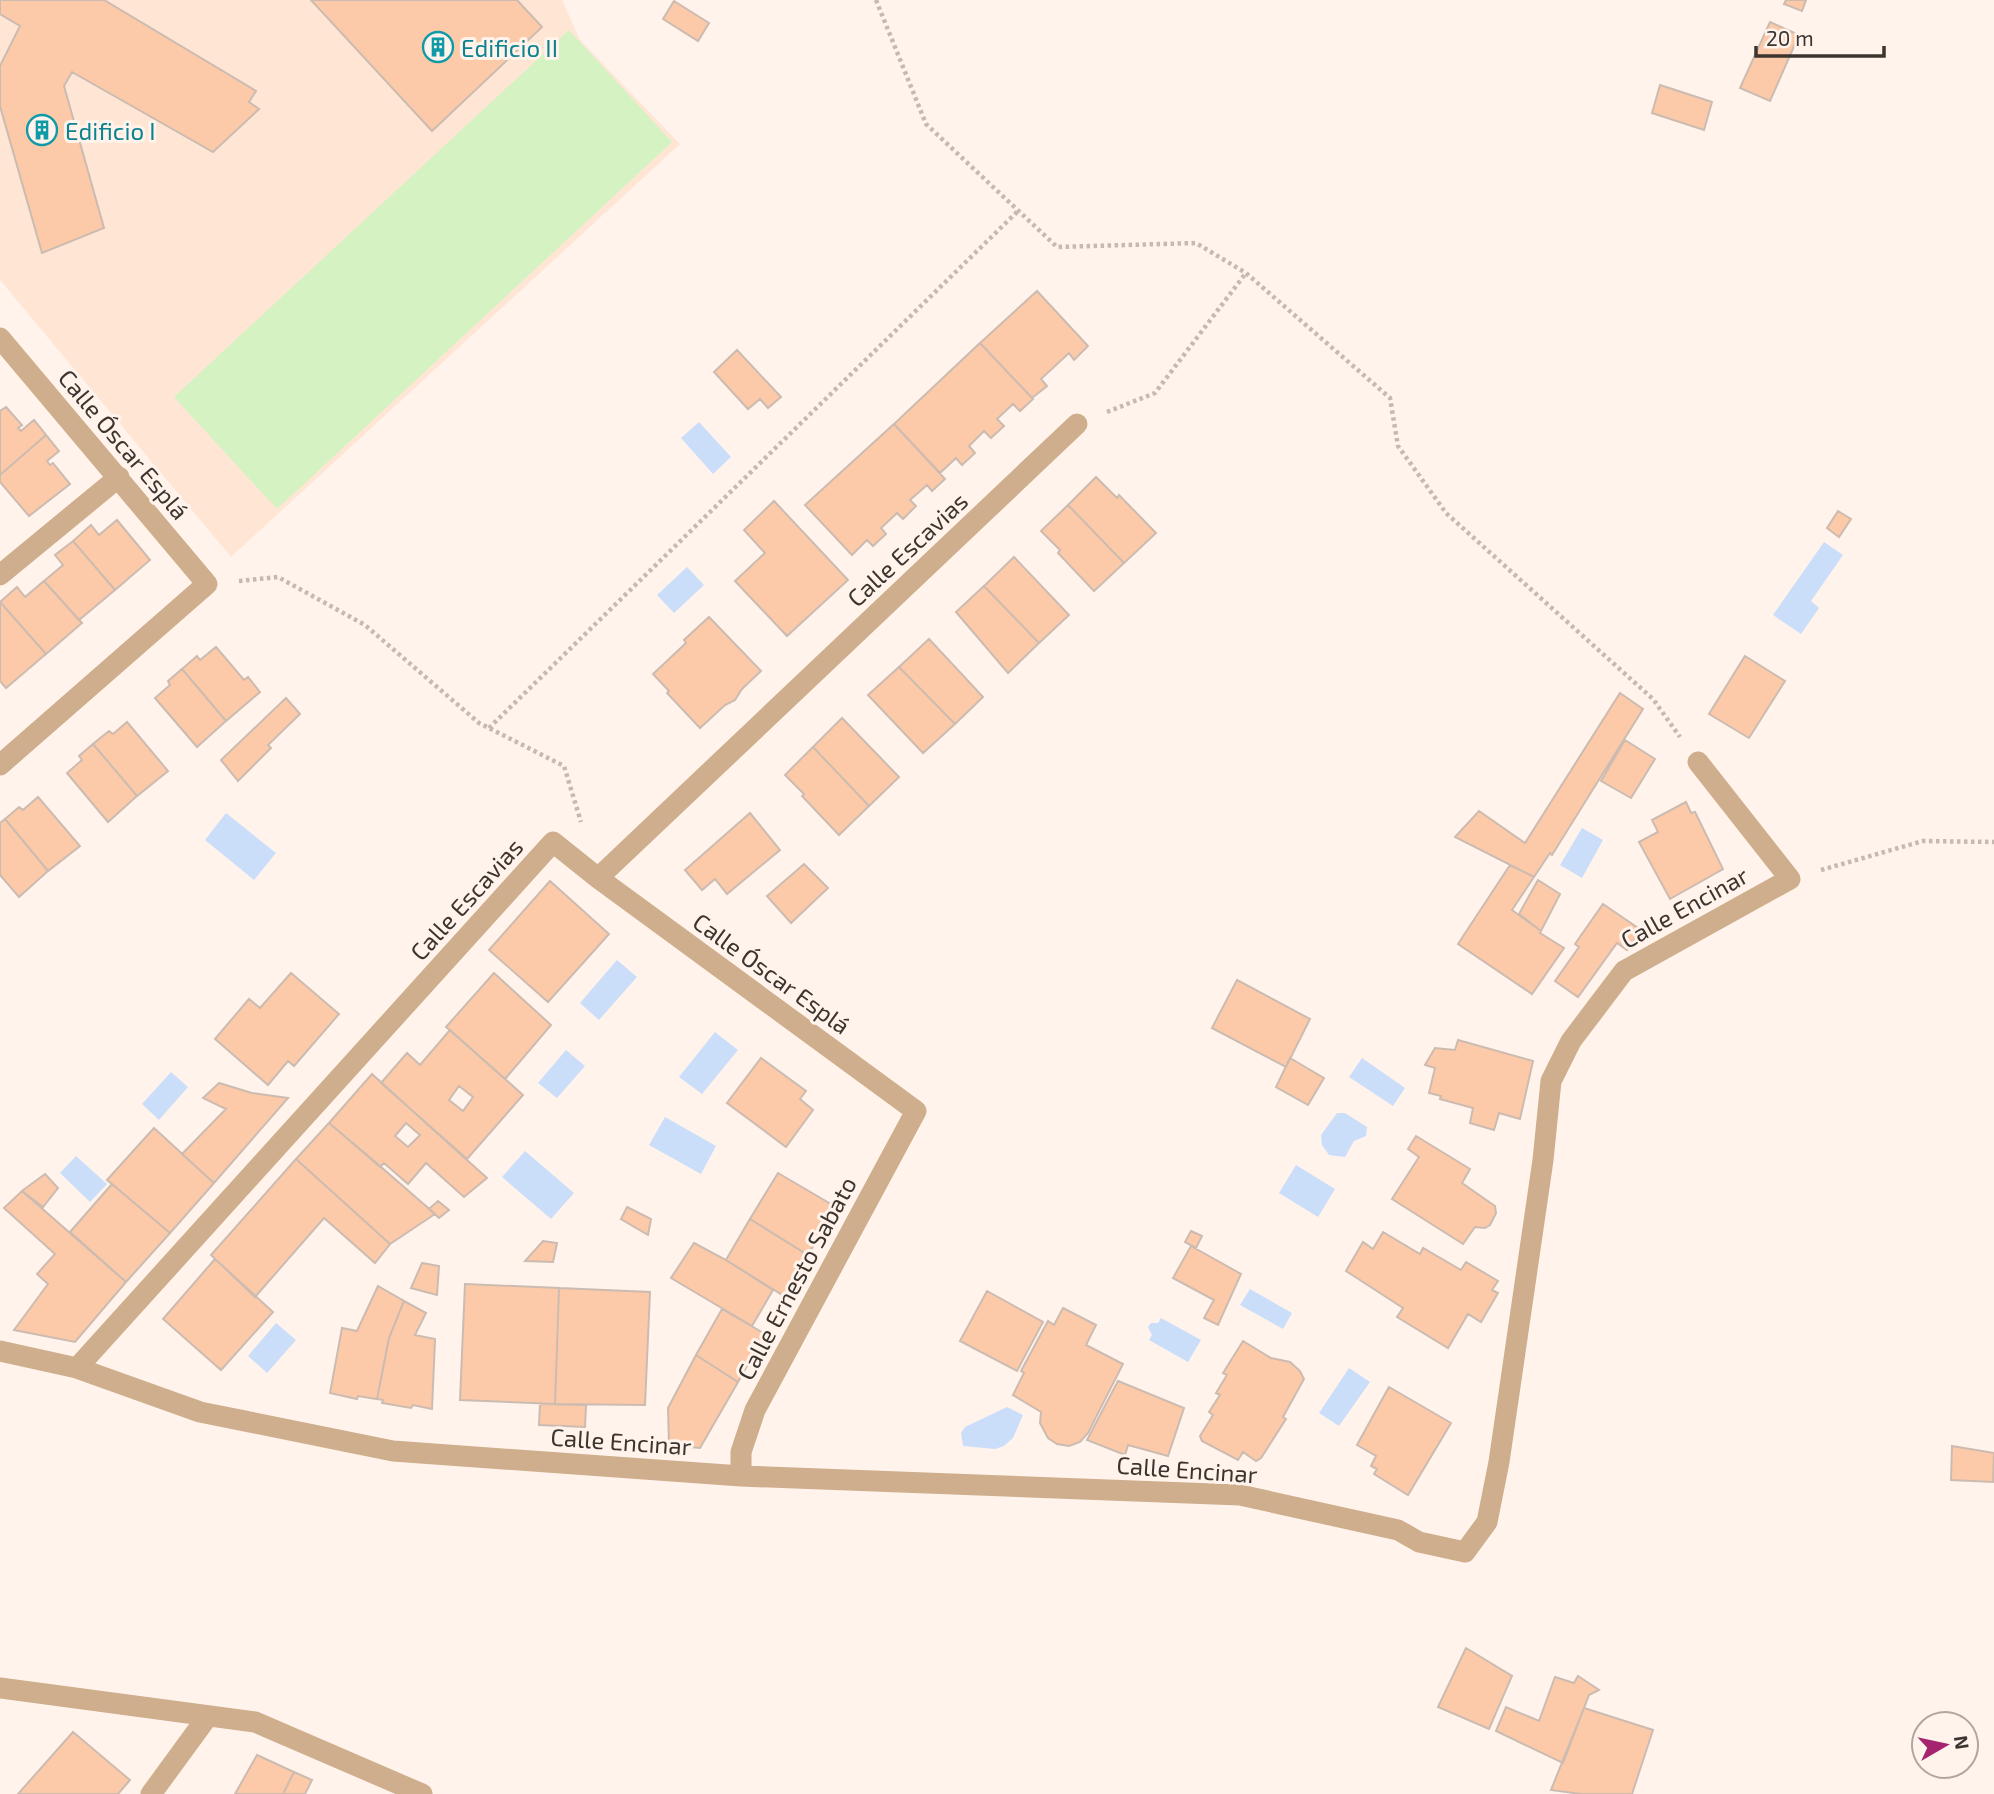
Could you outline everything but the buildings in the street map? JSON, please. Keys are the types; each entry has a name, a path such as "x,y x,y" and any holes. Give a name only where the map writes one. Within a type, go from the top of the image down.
{"street":[{"name":"Calle Óscar Esplá","path":"0,338 207,584"},
{"name":"Calle Escavias","path":"78,1368 553,842 598,878 1077,424"},
{"path":"0,575 119,477"},
{"path":"0,765 207,584"},
{"name":"Calle Encinar","path":"0,1351 78,1368 200,1412 393,1451 741,1476 1240,1495 1398,1530 1419,1542 1465,1552 1487,1522 1499,1462 1542,1173 1551,1081 1571,1041 1624,971 1790,878 1699,762"},
{"name":"Calle Óscar Esplá","path":"598,878 916,1111"},
{"name":"Calle Ernesto Sabato","path":"741,1476 741,1452 755,1410 916,1111"},
{"path":"0,1688 255,1722 422,1794"},
{"path":"151,1794 208,1716"}],"path":[{"path":"876,0 926,124 1018,211 1057,247 1196,243 1245,273 1390,398 1398,446 1446,513 1653,699 1699,762"},
{"path":"489,728 1018,211"},
{"path":"1077,424 1155,393 1245,273"},
{"path":"207,584 278,577 365,625 479,723 564,766 598,878"},
{"path":"1790,878 1923,841 1994,842"}],"shaded area":[{"path":"0,0 562,0 580,40 680,144 231,557 0,280"}],"green space":[{"path":"569,30 672,142 277,509 174,397"}],"water":[{"path":"699,422 731,457 713,474 681,438"},
{"path":"1824,542 1843,555 1811,601 1819,608 1801,634 1773,615"},
{"path":"687,567 704,585 674,613 657,595"},
{"path":"226,813 276,853 254,880 205,840"},
{"path":"1582,828 1603,840 1582,878 1560,865"},
{"path":"617,960 637,977 599,1020 580,1003"},
{"path":"715,1032 738,1050 702,1094 679,1077"},
{"path":"566,1050 585,1066 557,1098 538,1083"},
{"path":"1362,1058 1405,1088 1393,1106 1349,1077"},
{"path":"171,1072 188,1087 159,1120 142,1104"},
{"path":"1337,1113 1345,1113 1367,1127 1366,1136 1354,1141 1345,1157 1329,1155 1322,1145 1321,1135"},
{"path":"665,1117 716,1146 701,1174 649,1145"},
{"path":"525,1151 574,1193 551,1219 502,1177"},
{"path":"76,1156 107,1184 90,1202 60,1173"},
{"path":"1296,1165 1335,1189 1318,1217 1279,1193"},
{"path":"1250,1289 1292,1313 1283,1329 1240,1305"},
{"path":"1161,1318 1201,1340 1188,1362 1149,1340 1152,1335 1148,1327 1151,1323 1158,1323"},
{"path":"276,1323 296,1340 267,1373 248,1356"},
{"path":"1349,1368 1370,1382 1339,1426 1319,1413"},
{"path":"1007,1407 1023,1415 1013,1438 1004,1446 995,1449 963,1446 961,1433 965,1427"}],"place":[{"name":"Edificio II","path":"438,47"},
{"name":"Edificio I","path":"42,130"}]}
